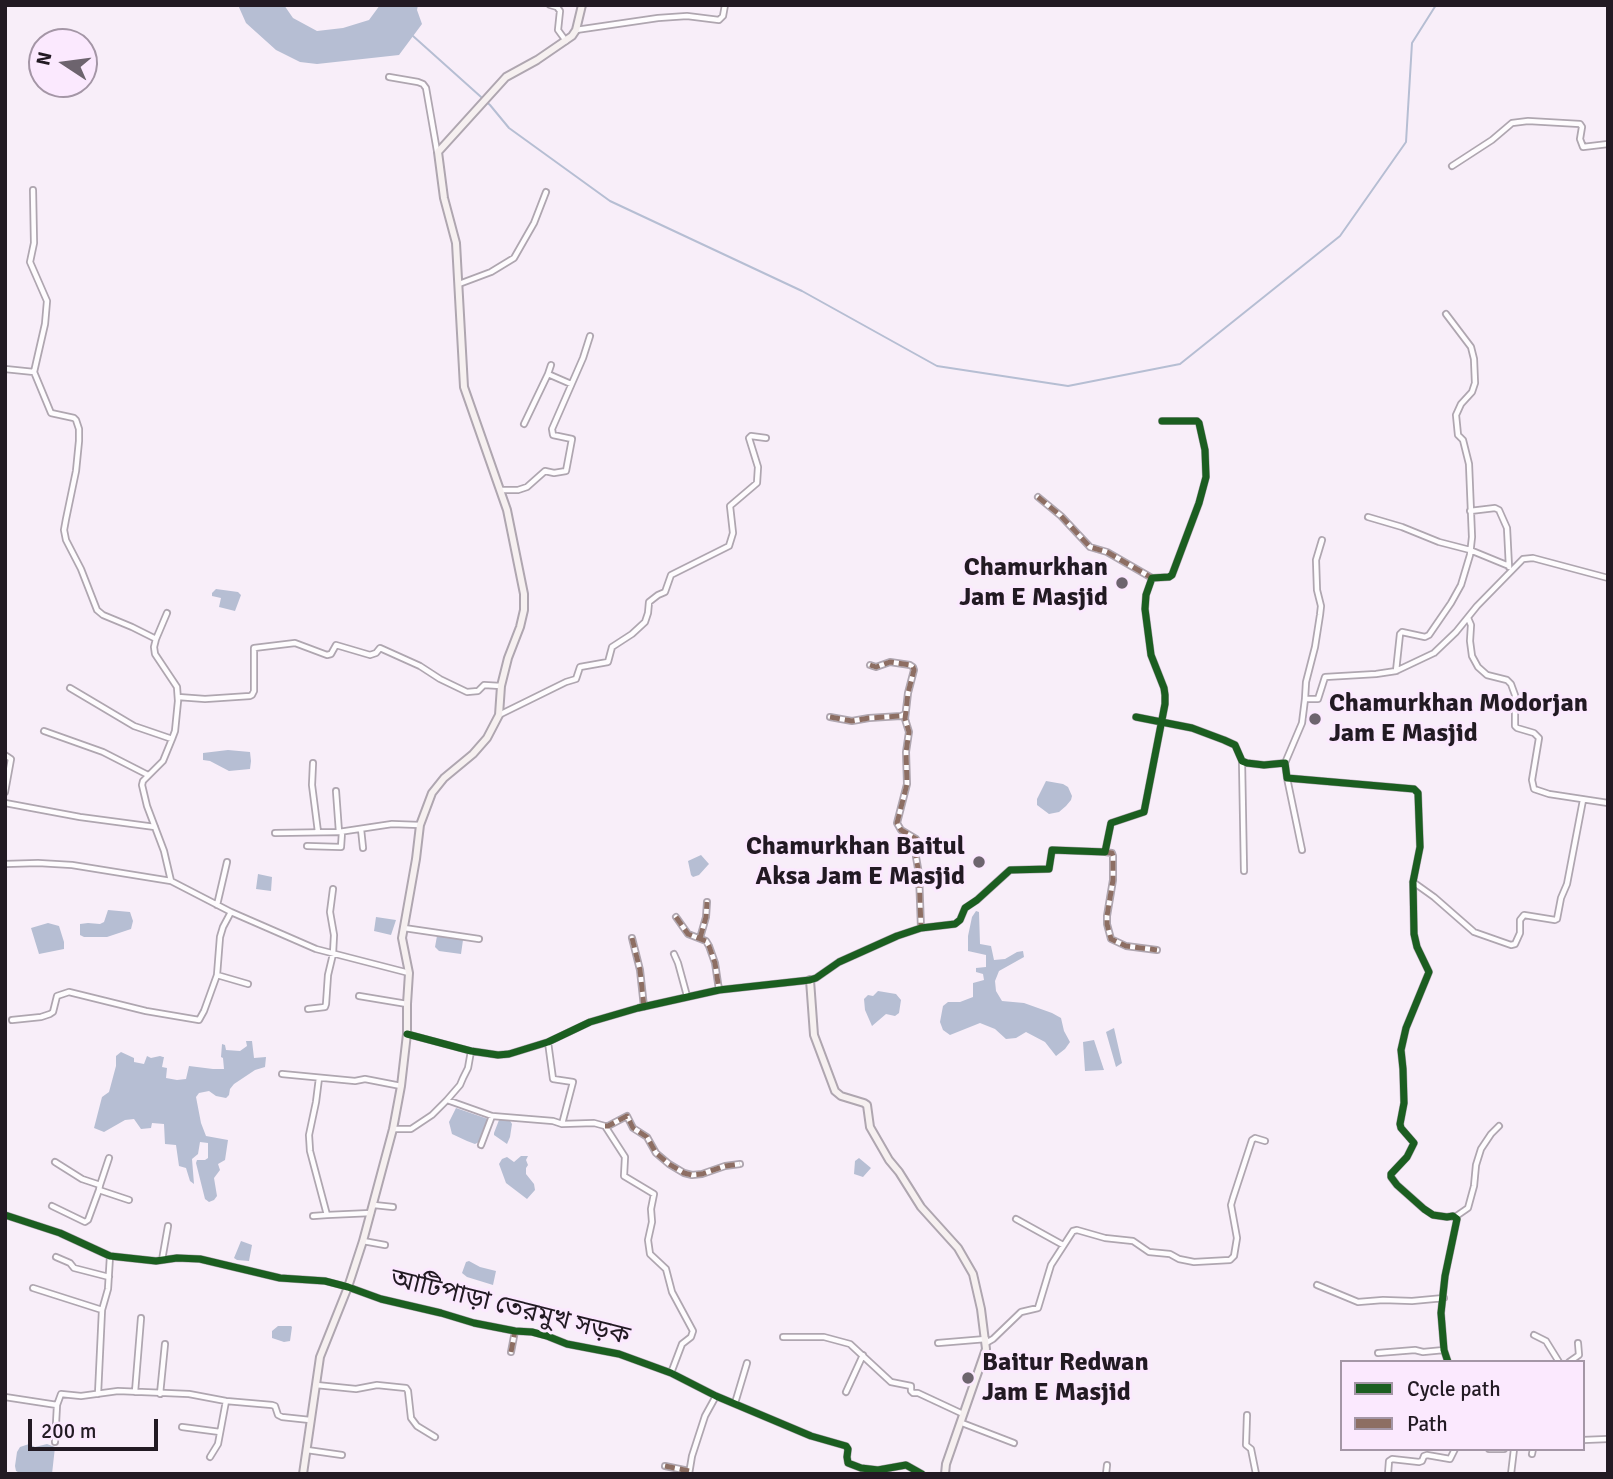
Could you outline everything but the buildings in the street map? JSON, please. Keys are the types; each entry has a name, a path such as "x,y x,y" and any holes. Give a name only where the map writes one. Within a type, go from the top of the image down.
{"main road":[{"path":"438,152 506,77 566,41 576,30 582,5"},
{"name":"আটিপাড়া তেরমুখ সড়ক","path":"303,1474 320,1357 348,1287 374,1205 401,1086 407,1034 409,974 402,939 420,825 432,793 444,778 473,754 487,738 499,715 501,686 523,610 524,594 507,510 464,387 456,243 444,198 438,152"},
{"path":"810,980 814,1035 835,1091 841,1096 867,1105 870,1127 889,1160 921,1207 958,1248 973,1274 986,1349 946,1464 945,1474"}],"street":[{"path":"550,5 560,11 558,30 566,41"},
{"path":"576,30 677,16 719,20 723,16 725,5"},
{"path":"389,77 418,82 426,88 438,152"},
{"path":"1452,166 1512,123 1552,121 1580,124 1583,147 1608,144"},
{"path":"33,190 34,243 30,262 47,301 45,324 34,372 51,413 74,418 79,429 76,471 64,530 66,540 97,610 156,639"},
{"path":"459,284 514,258 534,223 546,192"},
{"path":"1396,671 1400,634 1402,632 1424,637 1429,635 1461,585 1472,537 1469,464 1463,440 1458,435 1456,415 1475,383 1474,359 1471,347 1446,314"},
{"path":"500,490 527,487 545,471 566,471 572,439 553,435 552,432 590,336"},
{"path":"524,424 551,365"},
{"path":"5,369 34,372"},
{"path":"548,374 571,384"},
{"path":"1038,497 1061,516 1090,547 1118,557 1152,578 1170,577 1199,503 1206,477 1205,450 1197,421 1163,421"},
{"path":"499,715 576,679 580,667 608,662 612,648 645,622 650,599 665,592 671,575 729,546 733,533 730,506 757,483 758,467 749,438 766,438"},
{"path":"1470,511 1495,508 1499,510 1507,528 1509,568"},
{"path":"1368,517 1470,550 1509,568"},
{"path":"1302,850 1285,762 1302,723 1315,646 1321,606 1317,590 1316,560 1322,540"},
{"path":"1305,699 1318,699 1326,677 1363,676 1396,671 1434,653 1456,632 1509,568 1523,559 1533,558 1608,578"},
{"path":"1105,852 1111,822 1144,812 1166,695 1153,664 1145,609 1146,595 1152,578"},
{"path":"167,613 154,647 155,654 176,684 178,697 175,731 163,761 143,781 142,790 171,881"},
{"path":"1468,618 1471,625 1472,656 1478,667 1487,675 1507,680 1511,684 1515,695 1515,726 1517,729 1534,733 1539,738 1532,780 1534,789 1549,794 1608,803"},
{"path":"178,697 205,699 250,696 254,691 254,648 295,643 327,655 331,654 336,645 370,655 380,648 467,692 478,691 484,685 501,686"},
{"path":"870,665 876,667 890,662 913,667 914,670 905,719 909,732 906,752 907,784 898,824 901,830 916,839 919,844 916,857 921,928"},
{"path":"70,688 134,726 172,739"},
{"path":"830,717 852,721 906,714"},
{"path":"1136,717 1192,728 1235,745 1242,761 1244,871"},
{"path":"44,730 103,752 148,775"},
{"path":"5,755 11,759 5,792"},
{"path":"1242,761 1264,765 1285,762"},
{"path":"313,763 312,785 317,832"},
{"path":"1287,778 1414,789 1418,793 1420,848 1413,882 1414,934 1429,972 1406,1028 1401,1050 1404,1103 1399,1124 1414,1143 1391,1177 1424,1209 1433,1214 1455,1217 1468,1208 1481,1149 1499,1126"},
{"path":"307,846 341,847 336,792"},
{"path":"1413,882 1474,932 1515,944 1520,933 1520,920 1524,915 1557,919 1567,884 1583,800"},
{"path":"5,803 155,827"},
{"path":"275,833 341,832 392,824 420,825"},
{"path":"361,829 363,848"},
{"path":"407,1034 471,1051 509,1054 548,1042 590,1022 687,996 810,980 839,962 897,936 921,928 958,922 965,908 1010,870 1048,870 1052,850 1112,853 1113,880 1107,916 1111,939 1126,946 1157,950"},
{"path":"217,905 227,862"},
{"path":"5,864 72,865 171,881 230,912 316,949 409,974"},
{"path":"308,1009 325,1007 326,1004 334,935 330,912 332,889"},
{"path":"700,938 707,902"},
{"path":"12,1020 50,1014 57,996 69,992 199,1020 217,975 220,937 230,912"},
{"path":"676,917 688,934 706,941 712,951 719,990"},
{"path":"404,928 479,939"},
{"path":"632,938 640,970 644,1007"},
{"path":"674,954 687,996"},
{"path":"217,975 248,984"},
{"path":"359,996 407,1004"},
{"path":"548,1042 553,1079 573,1082 562,1124"},
{"path":"393,1129 411,1129 432,1115 447,1100 460,1085 468,1068 471,1051"},
{"path":"282,1074 355,1081 365,1079 401,1086"},
{"path":"319,1078 309,1135 310,1151 327,1215"},
{"path":"447,1100 492,1116 562,1124 594,1123 608,1126 627,1116 633,1128 648,1138 656,1153 684,1173 702,1174 740,1164"},
{"path":"481,1145 492,1116"},
{"path":"605,1126 625,1157 624,1176 654,1194 648,1240 650,1254 666,1269 672,1292 693,1331 691,1337 682,1343 671,1373"},
{"path":"938,1343 986,1341 1002,1331 1021,1312 1038,1308 1051,1265 1073,1231 1133,1241 1149,1252 1171,1254 1194,1262 1230,1259 1234,1255 1237,1238 1231,1205 1233,1198 1252,1140 1255,1138 1265,1141"},
{"path":"52,1206 85,1222 88,1220 109,1158"},
{"path":"55,1162 82,1179 129,1200"},
{"path":"374,1205 393,1207"},
{"path":"313,1216 371,1213"},
{"path":"5,1215 60,1233 110,1256 147,1261 200,1259 280,1278 348,1287"},
{"path":"1447,1360 1441,1314 1456,1228 1455,1217"},
{"path":"1016,1219 1063,1245"},
{"path":"162,1260 168,1226"},
{"path":"363,1241 384,1245"},
{"path":"98,1394 102,1310 108,1289 110,1256"},
{"path":"56,1257 70,1263 74,1268 108,1277"},
{"path":"1317,1285 1358,1302 1444,1298"},
{"path":"33,1287 102,1310"},
{"name":"আটিপাড়া তেরমুখ সড়ক","path":"348,1287 381,1299 474,1323 532,1332 567,1344 619,1354 671,1373 716,1396 811,1436 846,1446 848,1463 855,1466 878,1470 906,1465 922,1474"},
{"path":"135,1392 141,1318"},
{"path":"511,1352 515,1331"},
{"path":"1534,1335 1546,1341 1558,1360"},
{"path":"783,1337 824,1337 850,1344 891,1382 911,1386 914,1393 964,1414"},
{"path":"160,1394 165,1343"},
{"path":"1572,1360 1579,1355 1578,1343"},
{"path":"1378,1353 1444,1350"},
{"path":"846,1392 863,1355"},
{"path":"735,1403 747,1363"},
{"path":"315,1385 356,1389 377,1385 406,1388 411,1418 417,1426 435,1437"},
{"path":"55,1442 57,1405 61,1394 81,1396 118,1391 189,1394 271,1405 275,1406 278,1415 282,1417 310,1420"},
{"path":"665,1466 689,1473 705,1416 716,1396"},
{"path":"5,1397 57,1405"},
{"path":"210,1457 218,1444 226,1401"},
{"path":"1247,1415 1246,1445 1251,1448 1256,1474"},
{"path":"962,1423 1014,1443"},
{"path":"182,1427 220,1432"},
{"path":"1585,1440 1608,1439"},
{"path":"306,1450 342,1455"},
{"path":"1388,1474 1389,1461 1392,1459 1419,1462 1427,1455 1450,1459 1454,1451"},
{"path":"1511,1474 1514,1451"},
{"path":"1105,1474 1107,1465"}],"water":[{"path":"238,5 284,5 293,18 317,31 343,28 369,20 380,5 418,5 422,24 399,55 317,64 300,62 276,50 246,23"},
{"path":"216,589 238,592 241,595 235,611 219,607 221,598 212,596"},
{"path":"228,750 250,752 250,769 229,771 203,760 203,753"},
{"path":"1046,781 1063,784 1068,787 1072,796 1059,812 1049,814 1037,805 1037,799"},
{"path":"701,855 709,864 699,875 693,877 688,861"},
{"path":"258,874 272,877 271,891 256,889"},
{"path":"108,910 130,912 133,921 131,929 107,937 80,935 80,924 104,922"},
{"path":"976,911 979,912 980,944 991,946 994,960 1005,959 1023,951 1024,957 999,971 995,981 996,991 1002,1001 1024,1003 1061,1018 1070,1042 1056,1056 1045,1042 1026,1032 1016,1038 1006,1039 995,1029 980,1023 950,1035 943,1030 940,1022 943,1006 948,1002 960,1002 973,997 973,983 984,980 983,974 976,972 976,968 986,967 986,955 968,951 968,936"},
{"path":"376,917 396,920 391,935 374,931"},
{"path":"48,923 59,926 64,949 39,954 31,928"},
{"path":"437,936 463,940 461,954 439,951 435,947"},
{"path":"878,991 896,994 901,1000 899,1013 895,1016 886,1014 872,1026 865,1010 864,999"},
{"path":"1114,1028 1122,1063 1116,1067 1106,1032"},
{"path":"1094,1040 1104,1070 1085,1071 1083,1042"},
{"path":"246,1041 252,1041 254,1058 266,1057 265,1067 255,1070 234,1084 226,1098 209,1091 199,1093 196,1097 206,1136 228,1140 225,1160 218,1164 220,1170 214,1178 217,1196 214,1200 209,1202 205,1199 196,1163 197,1160 208,1158 208,1143 200,1142 198,1154 192,1159 194,1184 190,1181 186,1168 179,1166 176,1145 165,1144 164,1124 152,1123 151,1128 141,1129 134,1119 125,1120 104,1132 94,1128 102,1097 109,1092 116,1056 121,1052 134,1058 134,1062 144,1064 147,1056 164,1057 162,1067 167,1068 166,1078 177,1080 186,1079 189,1066 224,1069 222,1044 226,1050 240,1051 247,1046"},
{"path":"456,1108 488,1119 479,1142 475,1144 452,1134 449,1122"},
{"path":"509,1119 512,1124 507,1144 494,1133 499,1120"},
{"path":"521,1156 528,1156 526,1174 535,1190 527,1199 506,1183 499,1164 507,1157 514,1162"},
{"path":"859,1158 871,1168 863,1177 854,1174 855,1161"},
{"path":"241,1241 252,1245 249,1261 234,1258"},
{"path":"469,1261 496,1271 493,1285 462,1273"},
{"path":"278,1326 292,1327 290,1341 272,1338 272,1331"},
{"path":"29,1444 35,1447 47,1444 55,1447 52,1474 22,1474 16,1471 17,1452 20,1447"}],"waterway":[{"path":"413,36 490,105 509,128 610,201 802,291 937,366 1068,386 1180,364 1340,236 1406,142 1412,43 1436,5"}],"marked path":[{"path":"1038,497 1061,516 1090,547 1107,552 1152,578"},
{"path":"870,665 876,667 890,662 910,665 914,670 905,719 909,732 906,752 907,784 897,823 901,830 916,839 919,844 916,857 921,928"},
{"path":"830,717 852,721 906,714"},
{"path":"1105,852 1112,853 1113,856 1113,880 1107,916 1111,939 1126,946 1157,950"},
{"path":"700,938 707,902"},
{"path":"676,917 688,934 706,941 709,946 719,990"},
{"path":"632,938 640,970 644,1007"},
{"path":"605,1126 627,1116 633,1128 647,1137 656,1153 684,1173 702,1174 740,1164"},
{"path":"511,1352 515,1331"},
{"path":"665,1466 689,1471"}],"cycle path":[{"path":"407,1034 471,1051 509,1054 548,1042 590,1022 638,1008 719,990 810,980 839,962 897,936 921,928 955,924 960,920 965,908 1010,870 1049,869 1052,850 1105,852 1111,823 1144,812 1165,704 1164,688 1151,655 1145,609 1146,595 1152,578 1172,575 1206,477 1205,450 1199,423 1162,421"},
{"path":"1136,717 1192,728 1224,740 1235,745 1242,761 1247,763 1285,763 1287,778 1414,789 1418,793 1420,847 1413,882 1414,934 1429,972 1406,1028 1401,1050 1404,1103 1400,1124 1414,1143 1391,1177 1433,1215 1453,1216 1457,1219 1445,1276 1441,1313 1447,1360"},
{"path":"5,1215 60,1233 110,1256 156,1261 200,1259 280,1278 325,1281 381,1299 474,1323 532,1332 567,1344 619,1354 671,1373 716,1396 811,1436 846,1446 848,1463 878,1470 906,1465 922,1474"}],"place":[{"name":"Chamurkhan Jam E Masjid","path":"1122,583"},
{"name":"Chamurkhan Modorjan Jam E Masjid","path":"1315,719"},
{"name":"Chamurkhan Baitul Aksa Jam E Masjid","path":"979,862"},
{"name":"Baitur Redwan Jam E Masjid","path":"968,1378"}]}
